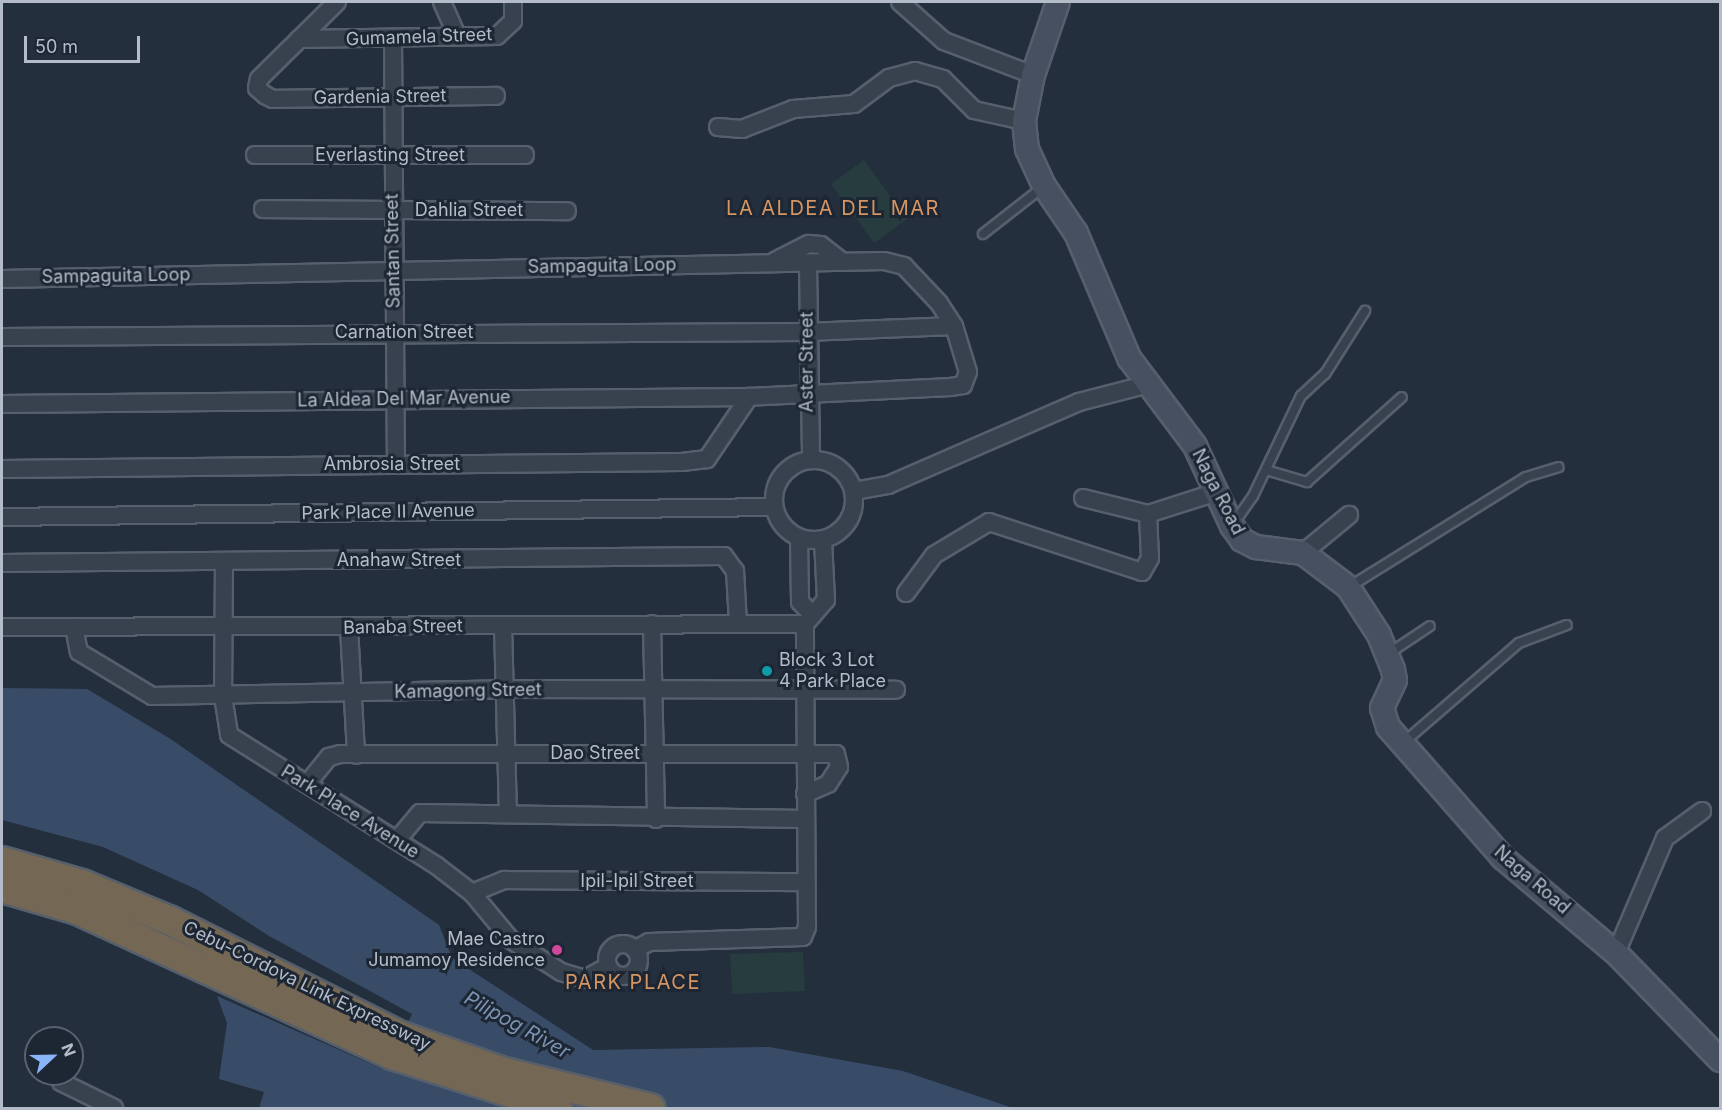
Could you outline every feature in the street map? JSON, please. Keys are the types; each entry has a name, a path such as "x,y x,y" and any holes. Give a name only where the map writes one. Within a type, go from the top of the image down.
{"highway":[{"name":"Cebu-Cordova Link Expressway","path":"2,861 82,884 171,921 397,1045 651,1108"},
{"name":"Cebu-Cordova Link Expressway","path":"2,888 77,910 397,1045 558,1108"}],"street":[{"path":"298,39 337,2"},
{"path":"442,2 457,35"},
{"name":"Gumamela Street","path":"298,39 497,36 507,31 513,2"},
{"path":"900,2 944,41 1033,75"},
{"name":"Naga Road","path":"1058,2 1033,75 1024,121 1027,149 1044,186 1076,233 1103,306 1145,385 1195,446 1232,526 1256,547 1303,553 1348,587 1388,654 1395,680 1383,717 1402,744 1503,858 1616,953 1720,1060"},
{"name":"Gardenia Street","path":"298,39 259,79 257,88 265,95 273,99 496,96"},
{"name":"Santan Street","path":"393,39 390,96 398,399 396,463"},
{"path":"718,127 742,129 793,109 854,104 889,78 915,71 943,79 974,110 1024,121"},
{"name":"Everlasting Street","path":"255,155 525,155"},
{"name":"Dahlia Street","path":"263,209 567,211"},
{"path":"775,261 809,244 821,245 840,260"},
{"name":"Sampaguita Loop","path":"2,279 775,261 808,263 840,260 904,266 954,326 968,372 963,385 806,393"},
{"name":"Aster Street","path":"808,263 806,393 811,460"},
{"name":"Carnation Street","path":"2,337 395,331 806,332 954,326"},
{"path":"854,491 888,485 1079,402 1145,385"},
{"name":"La Aldea Del Mar Avenue","path":"2,404 749,397 806,393"},
{"name":"Ambrosia Street","path":"2,469 707,459 749,397"},
{"path":"811,460 840,469 854,491 845,527 823,540 799,538 781,523 774,507 775,490 784,472 811,460"},
{"path":"1083,498 1148,514 1217,492"},
{"name":"Park Place II Avenue","path":"2,518 774,507"},
{"path":"906,593 934,555 989,522 1142,572 1150,558 1148,514"},
{"path":"1303,553 1349,515"},
{"path":"635,950 650,942 803,938 807,927 804,882 803,756 804,688 809,620 800,602 799,538"},
{"path":"809,620 826,600 823,540"},
{"name":"Anahaw Street","path":"2,563 723,556 735,571 738,622"},
{"name":"Park Place Avenue","path":"224,561 224,728 234,741 398,839 472,893 511,940 568,976 585,979 608,966"},
{"name":"Banaba Street","path":"2,627 350,628 809,620"},
{"path":"652,624 656,819"},
{"path":"503,625 508,814"},
{"name":"Kamagong Street","path":"74,627 79,652 152,696 505,689 896,690"},
{"path":"350,628 356,755"},
{"name":"Dao Street","path":"307,784 329,757 356,755 654,753 803,756 831,752 840,760 828,784 805,794"},
{"path":"1616,953 1665,837 1702,811"},
{"path":"398,839 420,813 656,819 805,819"},
{"name":"Ipil-Ipil Street","path":"472,893 504,880 804,882"},
{"path":"622,944 635,950 639,963 631,974 618,976 608,966 613,947 622,944"},
{"path":"69,1086 114,1108"}],"lane":[{"path":"983,234 1044,186"},
{"path":"1232,526 1266,470 1301,396 1325,374 1365,311"},
{"path":"1266,470 1307,482 1402,397"},
{"path":"1348,587 1527,477 1559,467"},
{"path":"1402,744 1519,643 1567,625"},
{"path":"1388,654 1430,626"}],"green space":[{"path":"864,160 907,219 874,243 831,184"},
{"path":"803,952 805,991 732,994 730,954"}],"water":[{"name":"Pilipog River","path":"2,688 87,689 169,738 439,925 452,958 593,1050 769,1047 903,1071 1013,1108 259,1108 264,1092 219,1079 227,1023 217,996 385,1070 412,1014 269,936 198,890 103,847 2,820"}],"place":[{"name":"Block 3 Lot 4 Park Place","path":"767,671"},
{"name":"Mae Castro Jumamoy Residence","path":"557,950"}],"district":[{"name":"LA ALDEA DEL MAR","path":"833,208"},
{"name":"PARK PLACE","path":"633,982"}]}
